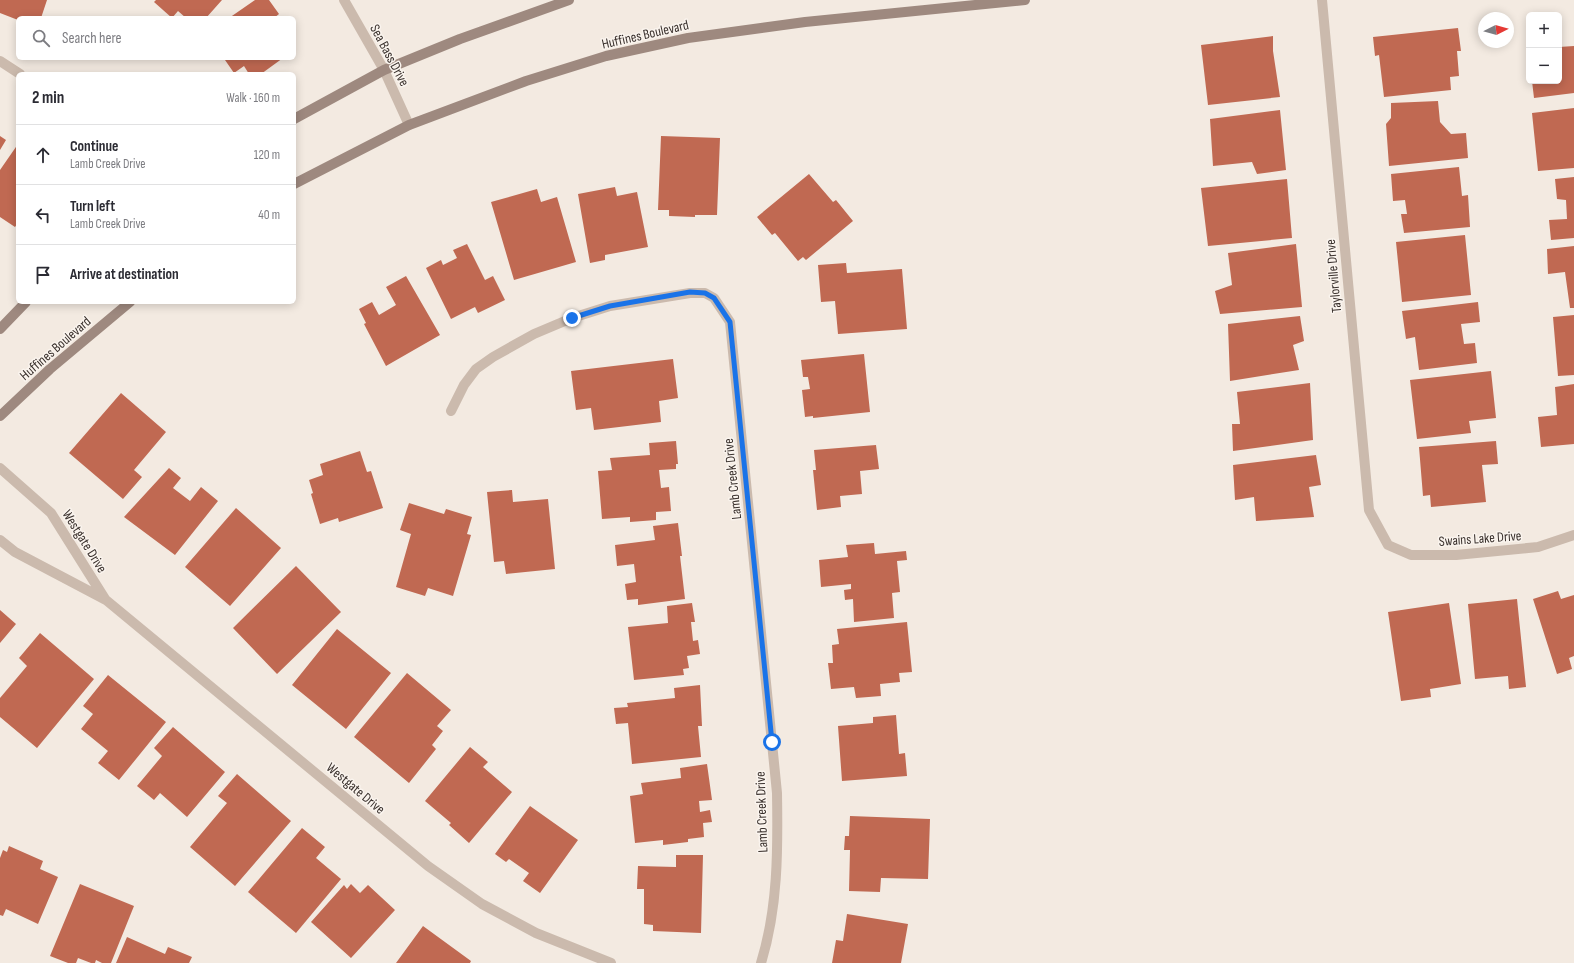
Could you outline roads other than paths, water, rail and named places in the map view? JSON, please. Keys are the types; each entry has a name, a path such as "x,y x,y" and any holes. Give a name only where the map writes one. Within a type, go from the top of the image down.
{"main road":[{"path":"296,118 384,70 460,39 569,0"},
{"name":"Huffines Boulevard","path":"296,183 409,125 526,81 598,59 688,38 805,22 1025,0"},
{"path":"0,329 24,304"},
{"name":"Huffines Boulevard","path":"0,416 50,369 128,304"}],"street":[{"name":"Sea Bass Drive","path":"344,0 384,70 409,125"},
{"name":"Taylorville Drive","path":"1322,0 1369,510 1388,545"},
{"path":"0,61 17,72"},
{"name":"Lamb Creek Drive","path":"451,410 464,385 476,369 493,357 534,334 610,306 690,292 705,293 714,298 730,322 777,793 778,846 773,909 762,963"},
{"name":"Westgate Drive","path":"0,468 51,513 106,600"},
{"name":"Swains Lake Drive","path":"1388,545 1411,555 1456,555 1538,547 1574,535"},
{"name":"Westgate Drive","path":"0,540 16,552 106,600 428,866 482,904 536,933 611,963"}]}
